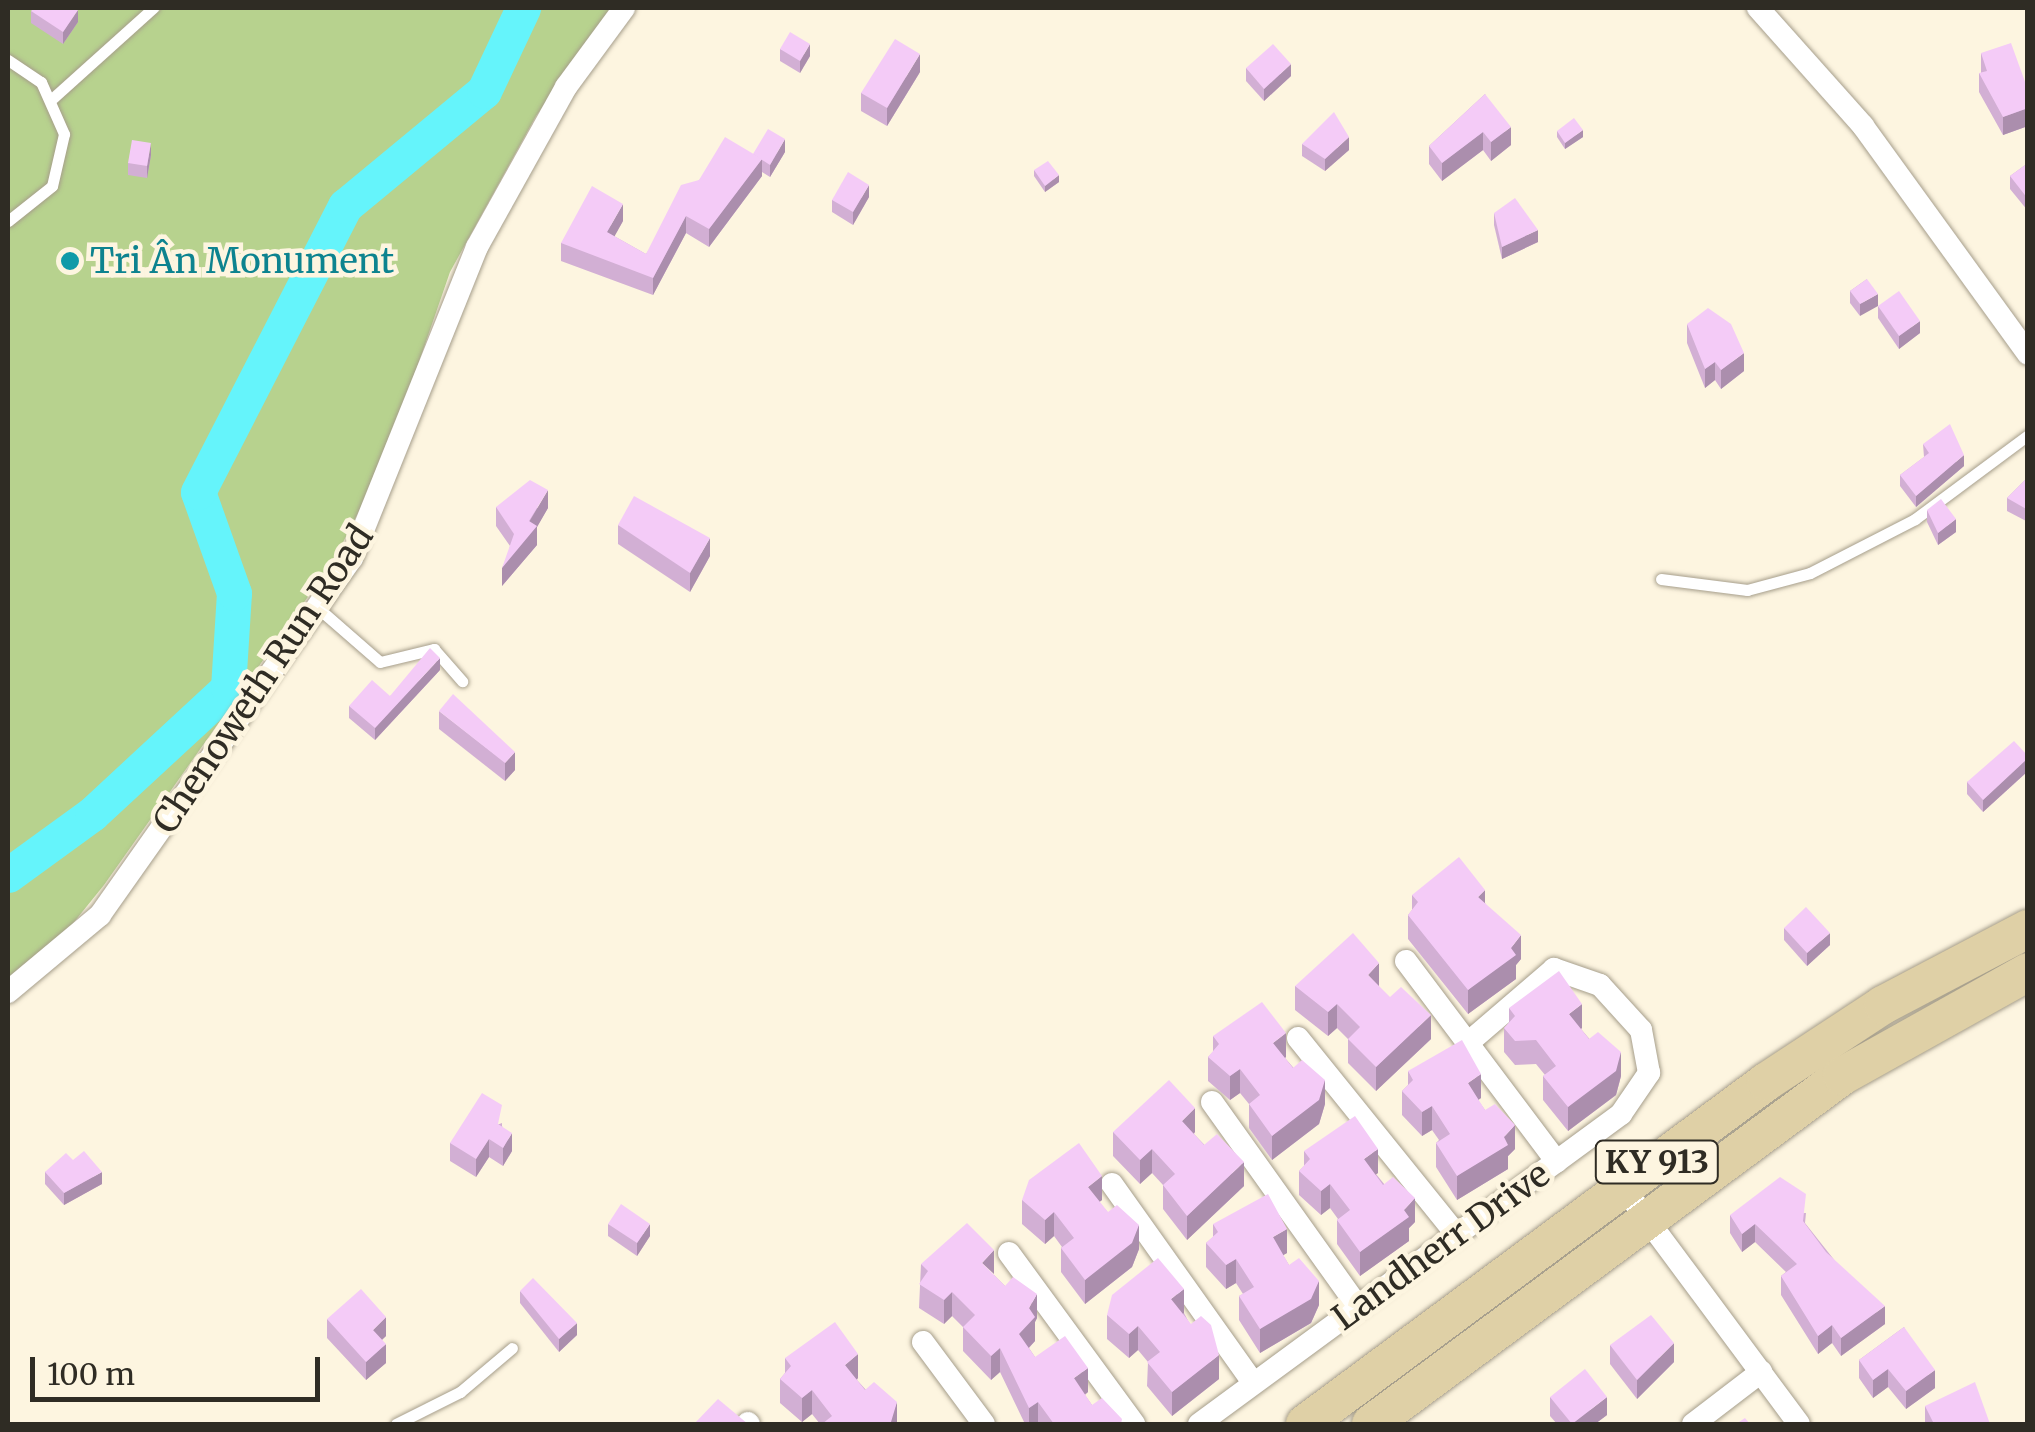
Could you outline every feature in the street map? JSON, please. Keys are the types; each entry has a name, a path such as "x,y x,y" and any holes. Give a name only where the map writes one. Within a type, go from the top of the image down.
{"main road":[{"name":"KY 913","path":"1305,1424 1623,1187 1883,1004 2028,929"},
{"name":"KY 913","path":"1371,1424 1646,1217 1842,1076 2028,972"}],"street":[{"name":"Chenoweth Run Road","path":"8,992 100,915 318,608 371,525 499,204 624,8"},
{"path":"1758,8 1863,126 2028,354"},
{"path":"1406,961 1557,1162"},
{"name":"Landherr Drive","path":"1199,1424 1252,1381 1557,1162 1639,1096 1648,1074 1641,1030 1600,985 1554,968 1468,1043"},
{"path":"1298,1038 1457,1234"},
{"path":"1212,1102 1358,1307"},
{"path":"1112,1184 1252,1381"},
{"path":"1623,1187 1798,1424"},
{"path":"1009,1253 1134,1424"},
{"path":"922,1342 984,1424"},
{"path":"1693,1424 1761,1372"}],"lane":[{"path":"52,98 153,8"},
{"path":"8,60 52,98 64,134 59,170 41,200 8,222"},
{"path":"1661,579 1747,590 1810,574 1915,520 2028,435"},
{"path":"318,608 380,662 434,650 462,681"},
{"path":"396,1424 460,1392 512,1348"}],"green space":[{"path":"8,8 613,8 536,116 450,272 385,460 334,560 104,885 66,932 8,979"}],"building":[{"path":"78,10 63,32 31,11"},
{"path":"790,32 810,44 800,61 780,49"},
{"path":"895,39 920,54 887,108 861,93"},
{"path":"2011,43 2028,90 2028,108 2003,117 1979,73 1987,71 1981,53"},
{"path":"1273,44 1291,64 1264,89 1246,68"},
{"path":"1485,94 1511,127 1491,142 1483,132 1442,163 1429,146"},
{"path":"1334,112 1349,137 1325,159 1302,144"},
{"path":"1574,118 1583,130 1565,143 1557,131"},
{"path":"768,129 785,139 770,165 753,154"},
{"path":"725,137 762,159 709,229 686,216 653,278 561,243 592,186 623,204 607,232 646,254 681,185 699,180"},
{"path":"132,140 151,143 147,166 128,163"},
{"path":"1048,161 1059,175 1045,186 1034,170"},
{"path":"2028,163 2028,199 2010,176"},
{"path":"848,172 869,185 853,212 832,200"},
{"path":"1515,198 1538,230 1502,247 1494,213"},
{"path":"1867,279 1878,294 1860,304 1850,291"},
{"path":"1899,291 1920,321 1899,336 1878,306"},
{"path":"1708,308 1731,324 1744,353 1721,370 1715,362 1705,369 1687,324"},
{"path":"1950,424 1964,455 1916,496 1900,475 1929,453 1923,444"},
{"path":"2028,477 2028,510 2007,498"},
{"path":"530,480 548,490 529,521 537,526 502,568 514,534 496,507"},
{"path":"634,496 710,538 690,573 618,525"},
{"path":"1941,499 1956,519 1938,533 1927,510"},
{"path":"430,648 440,658 375,728 349,706 372,680 390,696"},
{"path":"453,694 515,752 505,763 439,711"},
{"path":"2014,741 2028,758 1983,800 1967,782"},
{"path":"1459,857 1485,890 1478,897 1521,935 1511,948 1516,955 1468,990 1408,915 1418,902 1412,895"},
{"path":"1806,907 1830,933 1807,953 1784,928"},
{"path":"1353,933 1379,963 1368,975 1390,997 1401,987 1431,1015 1376,1067 1348,1039 1360,1027 1337,1004 1328,1012 1295,986"},
{"path":"1559,971 1582,1004 1569,1014 1589,1039 1598,1032 1621,1052 1616,1071 1568,1107 1543,1076 1556,1066 1536,1040 1515,1041 1504,1028 1515,1016 1509,1008"},
{"path":"1262,1002 1286,1033 1273,1043 1293,1068 1302,1060 1325,1080 1319,1100 1272,1136 1249,1104 1260,1095 1240,1069 1230,1076 1208,1057 1219,1044 1213,1036"},
{"path":"1462,1040 1481,1074 1468,1083 1485,1110 1495,1104 1515,1125 1504,1137 1508,1145 1457,1176 1436,1143 1450,1134 1432,1106 1422,1112 1402,1091 1413,1080 1408,1071"},
{"path":"1169,1080 1195,1108 1182,1121 1204,1145 1217,1134 1244,1162 1187,1216 1163,1185 1175,1174 1152,1149 1140,1160 1113,1132"},
{"path":"482,1093 502,1105 498,1124 512,1133 503,1148 489,1139 476,1159 450,1143"},
{"path":"1355,1116 1378,1149 1364,1159 1383,1185 1393,1177 1415,1198 1404,1210 1409,1217 1360,1252 1337,1220 1350,1210 1330,1184 1321,1191 1299,1171 1310,1159 1304,1151"},
{"path":"1079,1143 1102,1176 1088,1187 1108,1212 1117,1205 1139,1225 1132,1243 1085,1280 1061,1248 1074,1238 1054,1212 1045,1220 1022,1200 1029,1180"},
{"path":"84,1151 102,1172 64,1193 45,1172 66,1153 73,1160"},
{"path":"1780,1177 1806,1194 1803,1221 1826,1252 1885,1306 1841,1338 1832,1325 1818,1336 1781,1276 1797,1264 1755,1224 1742,1234 1730,1215"},
{"path":"1268,1194 1287,1229 1273,1237 1289,1265 1299,1258 1319,1281 1311,1299 1260,1329 1239,1296 1254,1287 1236,1259 1226,1265 1206,1243 1218,1232 1213,1224"},
{"path":"621,1204 650,1224 637,1243 608,1224"},
{"path":"967,1223 994,1250 982,1263 1005,1286 1013,1277 1037,1294 1029,1308 1035,1317 1019,1334 1035,1357 1065,1336 1088,1368 1074,1378 1092,1405 1102,1398 1122,1419 1121,1424 1054,1424 1038,1402 1029,1408 1000,1348 991,1356 963,1327 975,1315 952,1292 944,1300 919,1284 928,1271 921,1264"},
{"path":"1158,1258 1184,1289 1171,1299 1191,1324 1201,1316 1211,1325 1219,1355 1172,1392 1147,1362 1160,1352 1138,1326 1129,1334 1107,1315 1112,1295"},
{"path":"533,1278 577,1323 559,1339 520,1291"},
{"path":"361,1289 386,1317 373,1330 386,1344 366,1362 327,1319"},
{"path":"1651,1315 1674,1343 1637,1380 1610,1345"},
{"path":"835,1322 858,1354 845,1365 865,1390 874,1382 897,1402 888,1424 822,1424 832,1416 812,1390 802,1398 780,1379 791,1366 785,1358"},
{"path":"1904,1327 1935,1370 1906,1391 1888,1369 1873,1380 1859,1360"},
{"path":"1585,1369 1607,1397 1572,1424 1550,1397"},
{"path":"1975,1382 1990,1424 1934,1424 1925,1406"},
{"path":"718,1399 748,1424 694,1424"}],"waterway":[{"path":"8,875 92,814 228,688 234,593 198,492 345,206 484,91 523,8"}],"place":[{"name":"Tri Ân Monument","path":"70,261"}]}
